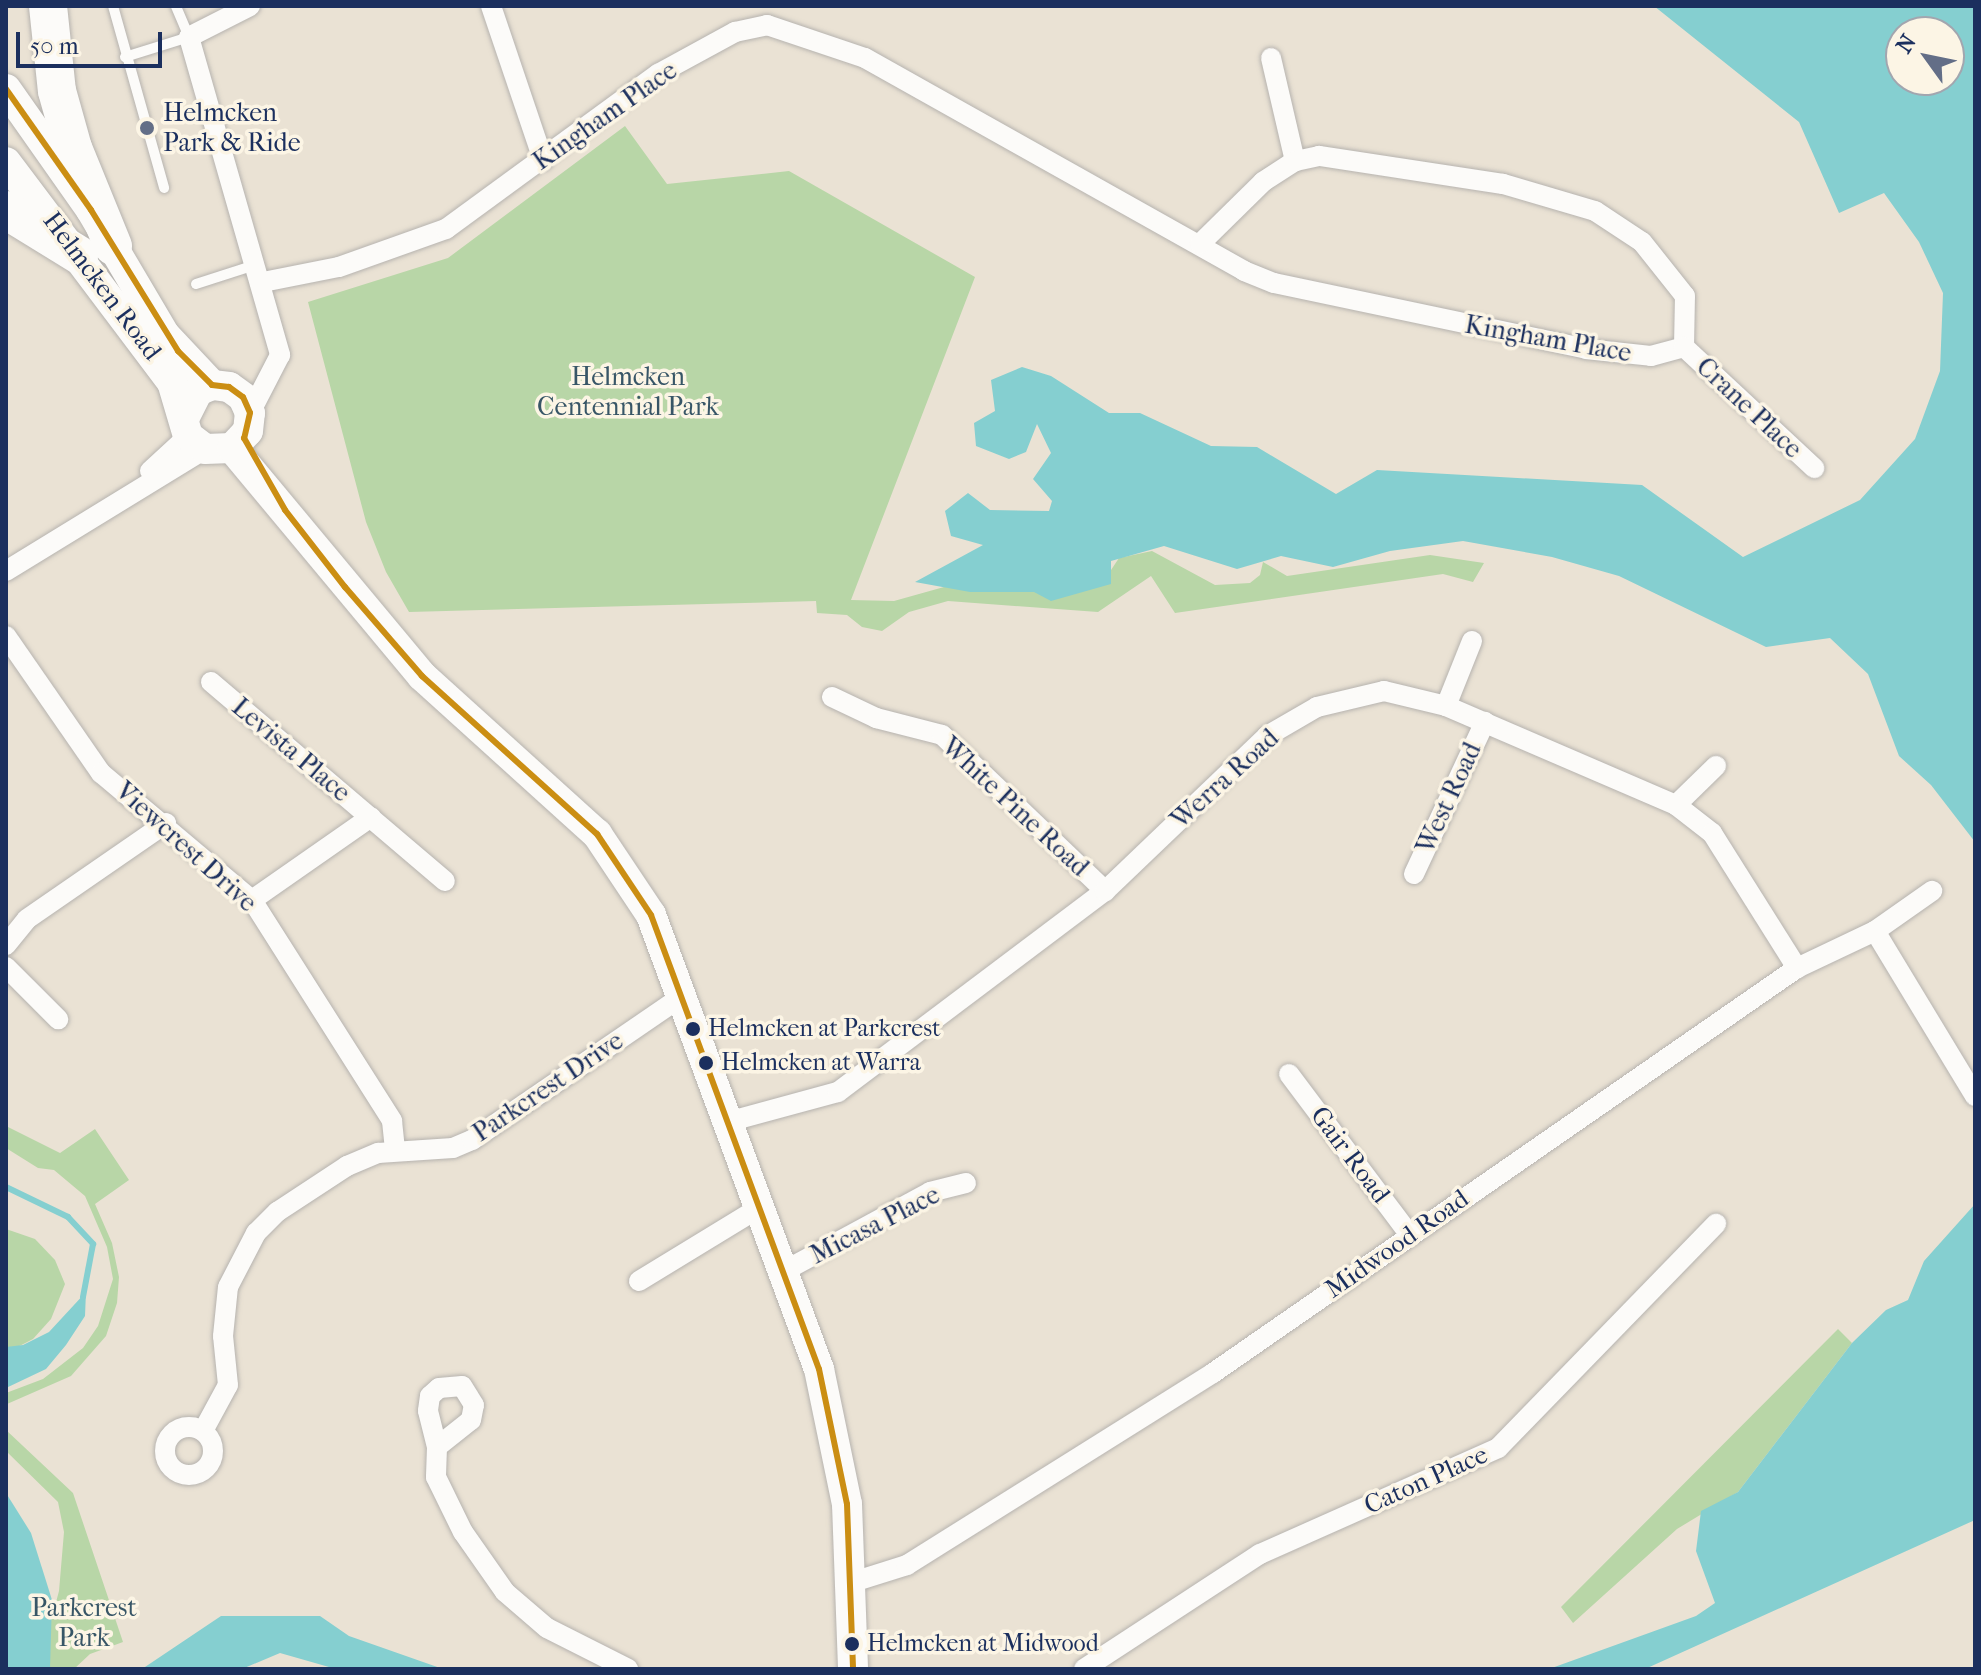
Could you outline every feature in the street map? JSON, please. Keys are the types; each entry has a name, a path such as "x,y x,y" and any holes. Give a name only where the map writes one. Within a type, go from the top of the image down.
{"highway":[{"path":"48,6 57,91 96,250"},
{"path":"6,210 96,250"}],"main road":[{"name":"Helmcken Road","path":"6,89 172,382 221,429 422,676 597,834 651,915 684,995 786,1270 835,1430 853,1582 853,1669"},
{"name":"Helmcken Road","path":"6,162 96,250 165,335 212,385"},
{"path":"212,385 229,387 221,429 198,391 212,385"}],"street":[{"path":"6,571 124,496 221,429 280,355 260,274 189,37 250,6"},
{"path":"491,6 543,160"},
{"name":"Kingham Place","path":"260,274 339,267 446,229 658,74 735,32 767,25 865,58 1244,271 1295,289 1586,349 1651,356 1684,347"},
{"path":"1271,58 1295,161"},
{"path":"1200,244 1263,182 1295,161 1319,156 1475,179 1607,216 1642,242 1685,296 1684,347"},
{"name":"Crane Place","path":"1684,347 1814,468"},
{"name":"Viewcrest Drive","path":"6,636 101,773 166,823 252,900 392,1121 395,1150"},
{"path":"1446,706 1472,641"},
{"name":"Levista Place","path":"211,682 445,881"},
{"name":"Werra Road","path":"731,1121 838,1092 1105,891 1267,736 1317,707 1384,691 1446,706 1676,805 1712,833 1797,968"},
{"name":"White Pine Road","path":"832,697 876,718 942,735 1105,891"},
{"name":"West Road","path":"1414,874 1485,722"},
{"path":"1676,805 1716,766"},
{"name":"Levista Place","path":"252,900 371,817"},
{"path":"6,945 27,919 166,823"},
{"name":"Midwood Road","path":"853,1582 907,1565 1213,1373 1797,968 1875,931 1932,891"},
{"path":"1875,931 1975,1096"},
{"path":"6,967 58,1019"},
{"name":"Parkcrest Drive","path":"203,1431 228,1385 223,1336 228,1287 256,1233 277,1212 347,1166 395,1150 453,1148 472,1140 684,995"},
{"name":"Gair Road","path":"1289,1074 1410,1235"},
{"name":"Micasa Place","path":"786,1270 930,1192 966,1183"},
{"path":"639,1281 762,1206"},
{"name":"Caton Place","path":"1084,1669 1260,1554 1498,1448 1716,1224"},
{"path":"437,1447 436,1477 463,1532 505,1592 547,1628 628,1669"}],"lane":[{"path":"113,6 164,188"},
{"path":"125,57 189,37 176,6"},
{"path":"196,284 260,274"}],"green space":[{"name":"Helmcken Centennial Park","path":"625,126 667,184 789,171 975,277 851,600 894,601 944,587 1109,573 1119,558 1152,551 1215,585 1250,583 1260,575 1263,562 1287,576 1430,555 1484,563 1473,582 1443,574 1175,613 1151,576 1098,612 948,601 909,612 882,631 862,627 847,615 817,613 816,601 409,612 386,572 366,522 308,302 448,258"},
{"path":"6,1126 60,1153 95,1129 129,1180 95,1204 112,1243 119,1277 117,1303 106,1336 71,1376 7,1404 6,1393 43,1379 83,1348 98,1326 113,1279 107,1247 85,1196 54,1170 38,1168 6,1148"},
{"path":"6,1229 35,1239 55,1260 65,1284 51,1319 33,1339 6,1353"},
{"path":"1838,1329 1852,1343 1738,1492 1677,1529 1573,1623 1561,1607"},
{"name":"Parkcrest Park","path":"6,1430 73,1493 123,1642 90,1654 74,1669 38,1669 59,1591 64,1532 58,1502 6,1451"}],"water":[{"path":"1654,6 1975,6 1975,842 1931,785 1899,756 1868,674 1830,638 1766,647 1619,576 1552,557 1463,541 1390,551 1333,567 1281,556 1237,569 1164,546 1111,561 1111,584 1051,601 1034,592 970,592 915,582 983,545 951,536 945,511 968,493 990,510 1049,511 1052,501 1033,479 1051,453 1037,424 1026,452 1009,459 976,446 974,423 995,411 991,380 1022,367 1051,376 1109,413 1140,413 1211,446 1257,447 1336,494 1377,470 1642,485 1743,557 1860,500 1915,439 1940,371 1943,293 1919,242 1884,193 1839,213 1799,122"},
{"path":"1975,1204 1975,1520 1645,1669 1549,1669 1696,1616 1715,1603 1696,1551 1701,1511 1738,1492 1852,1343 1886,1310 1908,1300 1924,1261"},
{"path":"86,1292 85,1316 46,1369 6,1388 6,1347 23,1345 49,1332"},
{"path":"6,1493 31,1533 52,1600 50,1669 6,1669"},
{"path":"221,1616 320,1616 349,1636 443,1669 336,1669 280,1653 242,1669 142,1669"}],"waterway":[{"path":"6,1187 68,1217 93,1244 83,1297"}],"transit line":[{"path":"6,89 91,210 178,351 212,385 229,387 243,397 250,413 244,438 285,510 345,587 422,676 597,834 651,915 819,1369 847,1504 853,1669"}],"place":[{"name":"Helmcken Park & Ride","path":"147,128"},
{"name":"Helmcken at Parkcrest","path":"693,1029"},
{"name":"Helmcken at Warra","path":"706,1063"},
{"name":"Helmcken at Midwood","path":"852,1644"}]}
